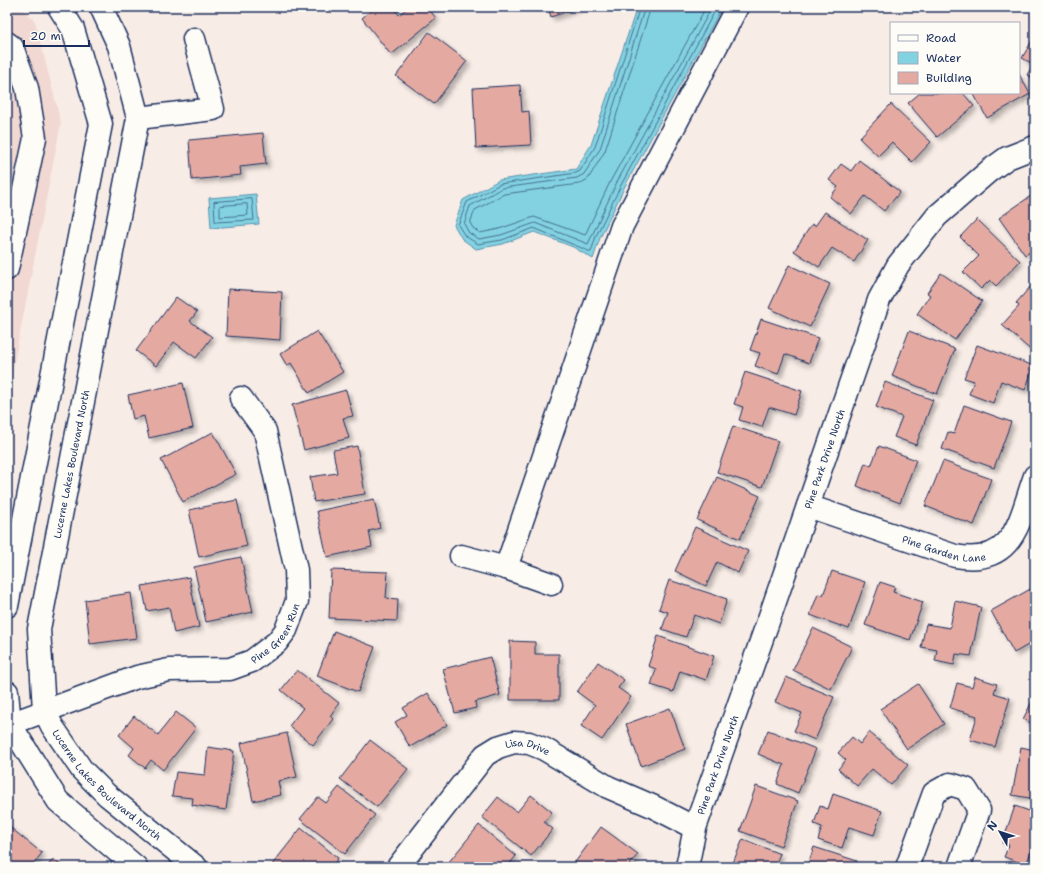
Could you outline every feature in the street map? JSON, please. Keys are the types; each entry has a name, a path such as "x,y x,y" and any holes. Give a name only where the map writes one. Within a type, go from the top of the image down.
{"street":[{"path":"7,606 101,124 73,29 59,7"},
{"name":"Lucerne Lakes Boulevard North","path":"101,7 119,46 138,118 39,629 44,710 52,726 82,770 108,795 196,867"},
{"path":"506,568 622,226 737,7"},
{"path":"138,118 213,109 194,39"},
{"path":"7,43 12,48 27,88 35,138 7,269"},
{"name":"Pine Park Drive North","path":"687,867 695,828 808,506 871,319 879,300 898,265 923,231 953,201 1007,158 1035,147"},
{"name":"Pine Green Run","path":"9,724 137,677 169,670 230,669 252,662 277,642 286,630 297,601 296,570 265,431 241,398"},
{"name":"Pine Garden Lane","path":"808,506 955,556 971,559 986,557 1001,550 1012,539 1035,476"},
{"path":"461,556 506,568 551,584"},
{"path":"7,692 9,724 58,801 136,867"},
{"name":"Lisa Drive","path":"398,867 485,755 498,747 514,742 529,743 544,749 608,787 652,806 695,828"},
{"path":"907,867 934,793 950,784 966,789 979,810 959,867"}],"shaded area":[{"path":"7,7 19,7 35,21 61,123 7,399"}],"water":[{"path":"637,7 721,7 625,186 600,238 593,259 573,247 534,232 503,244 476,249 462,239 454,225 463,200 499,180 576,169 591,145"},
{"path":"256,194 259,224 211,228 209,198"}],"building":[{"path":"375,7 393,7 399,15 408,7 427,7 436,18 391,55 362,18"},
{"path":"548,7 580,7 551,17"},
{"path":"429,32 467,61 434,104 396,76"},
{"path":"1033,39 1035,40 1035,79 1027,75 1033,64 1022,58"},
{"path":"1020,76 1030,94 987,118 974,94 1020,94"},
{"path":"520,85 522,112 529,111 531,145 476,148 473,88"},
{"path":"919,94 964,94 974,106 937,137 908,103"},
{"path":"891,104 931,142 912,162 892,142 878,156 859,138"},
{"path":"263,133 266,164 240,167 241,175 192,180 189,140"},
{"path":"859,160 900,192 884,211 865,196 851,214 830,197 838,187 829,180 841,164 851,171"},
{"path":"1035,193 1035,249 1025,255 999,218"},
{"path":"825,212 868,240 854,262 832,248 819,267 794,251 812,224 815,226"},
{"path":"977,219 1020,261 996,286 990,280 981,289 963,272 979,256 960,237"},
{"path":"789,265 830,284 810,327 769,308"},
{"path":"941,273 982,301 955,340 917,314 930,295 927,293"},
{"path":"1031,286 1035,290 1035,354 1002,325 1019,306 1016,303"},
{"path":"228,289 282,292 280,340 226,336"},
{"path":"176,297 197,312 190,321 212,337 196,358 174,342 156,366 136,351"},
{"path":"761,319 818,338 809,363 785,354 778,374 755,366 760,353 750,350"},
{"path":"317,331 343,372 309,393 291,363 287,366 280,354"},
{"path":"909,331 955,349 937,394 892,376"},
{"path":"977,345 1034,366 1025,390 1001,381 993,403 969,394 974,381 964,378"},
{"path":"745,372 802,391 794,415 769,407 762,427 739,420 743,407 734,404"},
{"path":"885,382 933,400 916,445 894,437 902,417 876,407"},
{"path":"183,383 193,428 149,438 144,416 133,419 128,395"},
{"path":"346,390 353,416 343,418 349,438 304,450 292,405"},
{"path":"964,405 1011,422 994,468 942,449 948,432 954,434"},
{"path":"733,426 778,441 762,487 717,472"},
{"path":"213,432 236,474 183,502 161,460"},
{"path":"357,446 365,494 314,502 310,477 337,473 333,450"},
{"path":"879,446 916,460 900,503 857,486 865,463 871,466"},
{"path":"943,461 991,479 974,525 925,506"},
{"path":"717,477 760,496 740,539 697,520"},
{"path":"374,499 380,528 369,531 372,547 327,557 317,511"},
{"path":"237,500 247,546 199,557 189,510"},
{"path":"695,527 748,551 738,573 717,562 706,586 675,571"},
{"path":"241,557 253,612 206,622 194,567"},
{"path":"331,570 388,572 386,598 398,599 397,621 329,618"},
{"path":"832,571 865,582 849,629 810,615 818,594 823,595"},
{"path":"189,577 199,627 174,633 169,607 147,611 142,586"},
{"path":"669,580 727,599 719,624 694,615 686,637 662,629 668,612 659,609"},
{"path":"880,582 895,587 893,592 923,602 910,640 865,625"},
{"path":"1034,587 1035,641 1014,653 991,611"},
{"path":"131,593 137,638 90,644 85,600"},
{"path":"955,601 981,607 971,656 956,654 954,665 935,661 937,650 921,647 926,624 950,628"},
{"path":"813,628 852,647 831,689 793,670"},
{"path":"334,631 375,647 358,692 317,676"},
{"path":"658,636 714,656 706,680 680,671 673,692 651,685 656,669 648,666"},
{"path":"510,641 535,642 535,654 559,654 559,700 510,700"},
{"path":"490,657 500,695 475,702 476,708 455,713 443,669"},
{"path":"598,662 624,680 618,688 631,697 602,740 581,726 595,705 577,692"},
{"path":"297,670 339,703 330,716 333,719 313,745 289,726 303,708 281,690"},
{"path":"786,677 834,697 815,740 794,731 802,713 775,702"},
{"path":"975,677 997,684 994,693 1010,698 995,747 970,740 977,716 950,708 957,683 972,687"},
{"path":"918,684 944,724 907,749 880,709"},
{"path":"428,693 447,725 410,747 395,722 407,715 403,708"},
{"path":"1035,696 1035,725 1023,719"},
{"path":"670,708 685,749 641,766 626,724"},
{"path":"176,712 196,728 163,770 151,760 145,768 129,755 134,748 119,735 134,716 158,735"},
{"path":"768,730 816,749 798,793 777,784 784,765 758,754"},
{"path":"869,732 908,765 891,785 872,769 857,786 838,769 846,760 838,753 852,737 860,744"},
{"path":"287,733 297,777 278,781 281,795 253,801 241,743"},
{"path":"370,740 408,769 377,807 340,779"},
{"path":"208,747 234,751 226,810 192,805 193,798 172,796 176,772 205,775"},
{"path":"1021,747 1035,750 1035,799 1012,795"},
{"path":"756,786 798,801 781,846 740,831"},
{"path":"339,787 375,815 345,854 300,819 318,797 326,803"},
{"path":"833,794 882,811 874,835 849,827 842,848 818,840 822,827 814,824 820,806 828,809"},
{"path":"531,795 552,812 544,822 553,829 531,856 482,817 498,797 517,812"},
{"path":"1015,806 1035,813 1035,841 1026,865 1004,857 1009,845 1002,843"},
{"path":"7,825 42,853 31,867 7,867"},
{"path":"479,825 516,856 507,867 453,867 448,863"},
{"path":"601,827 638,854 628,867 575,867 573,865"},
{"path":"301,828 338,858 332,867 271,866"},
{"path":"743,839 780,854 774,867 731,867"},
{"path":"814,847 857,861 855,867 807,867"},
{"path":"53,859 63,867 47,867"}]}
